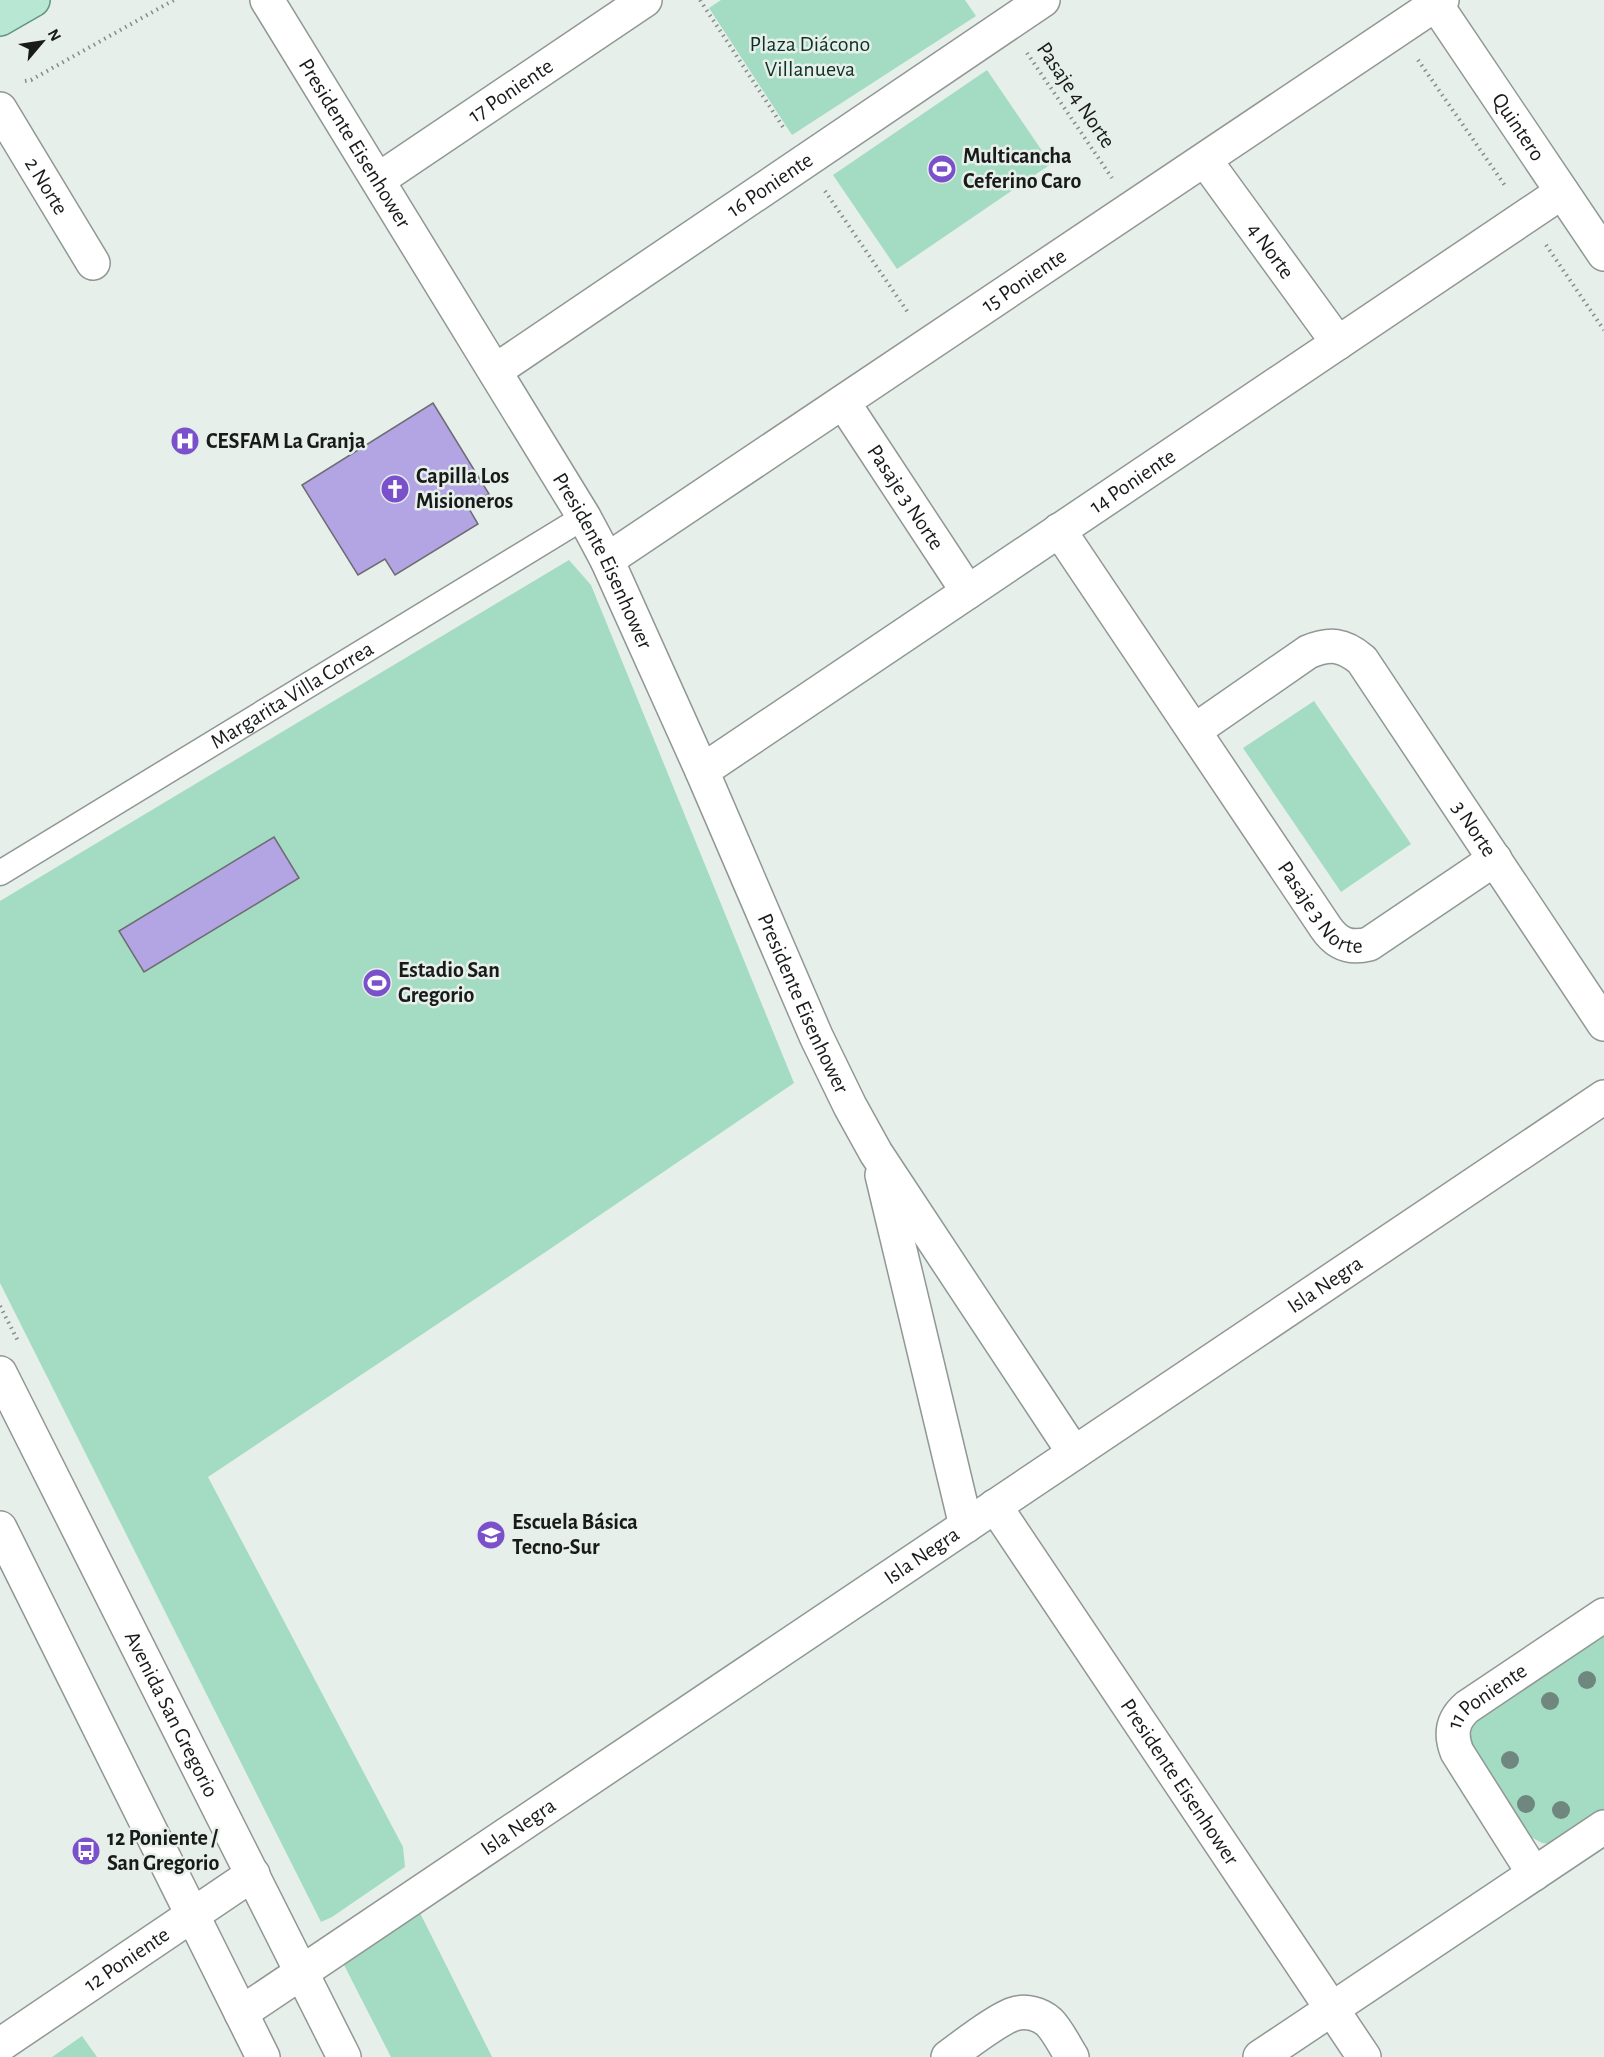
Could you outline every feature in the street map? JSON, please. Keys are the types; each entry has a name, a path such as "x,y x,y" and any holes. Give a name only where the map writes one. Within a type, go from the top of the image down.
{"main road":[{"path":"0,19 33,0"}],"street":[{"name":"Presidente Eisenhower","path":"267,0 495,371 607,560 702,771 816,1036 876,1153 1074,1453"},
{"name":"17 Poniente","path":"378,180 645,0"},
{"name":"16 Poniente","path":"495,371 1043,0"},
{"name":"15 Poniente","path":"607,560 1205,160 1398,30 1437,1"},
{"name":"Quintero","path":"1437,1 1604,254"},
{"name":"2 Norte","path":"0,109 93,263"},
{"name":"4 Norte","path":"1205,160 1338,343"},
{"name":"14 Poniente","path":"702,771 1562,192"},
{"name":"Pasaje 3 Norte","path":"843,402 968,592"},
{"name":"Pasaje 3 Norte","path":"1059,530 1326,928 1340,942 1349,946 1369,944 1494,859"},
{"name":"3 Norte","path":"1194,731 1308,652 1322,646 1336,646 1350,650 1362,660 1604,1024"},
{"name":"Isla Negra","path":"241,2013 1604,1097"},
{"name":"Presidente Eisenhower","path":"876,1153 966,1526"},
{"name":"Avenida San Gregorio","path":"0,1373 344,2057"},
{"name":"Presidente Eisenhower","path":"994,1506 1364,2057"},
{"path":"1,1532 263,2057"},
{"name":"11 Poniente","path":"1534,1874 1457,1752 1453,1741 1453,1729 1461,1712 1467,1707 1604,1615"},
{"path":"1260,2057 1604,1827"},
{"name":"12 Poniente","path":"0,2045 253,1874"},
{"path":"948,2057 1002,2020 1014,2014 1026,2012 1039,2015 1050,2023 1072,2057"}],"lane":[{"name":"Margarita Villa Correa","path":"0,873 584,518"}],"path":[{"path":"20,81 31,80 174,0"},
{"name":"Pasaje 4 Norte","path":"1008,24 1132,208"},
{"path":"1398,30 1604,330"}],"green space":[{"name":"Plaza Diácono Villanueva","path":"721,0 965,0 976,16 792,135 709,8"},
{"name":"Multicancha Ceferino Caro","path":"987,70 1051,164 897,269 833,175"},
{"name":"Estadio San Gregorio","path":"569,560 591,585 794,1083 208,1477 403,1847 405,1867 332,1917 321,1922 0,1283 0,901"},
{"path":"1314,701 1411,844 1341,892 1243,748"},
{"path":"1604,1633 1604,1810 1550,1844 1542,1843 1531,1837 1520,1825 1469,1747 1468,1725"},
{"path":"419,1911 492,2057 391,2057 342,1961"},
{"path":"82,2036 97,2057 52,2057"}],"building":[{"name":"Capilla Los Misioneros","path":"433,403 489,494 468,507 478,524 395,575 385,559 358,575 302,485"},
{"path":"274,837 299,878 144,972 119,931"}],"place":[{"name":"Multicancha Ceferino Caro","path":"942,169"},
{"name":"CESFAM La Granja","path":"185,441"},
{"name":"Capilla Los Misioneros","path":"395,489"},
{"name":"Estadio San Gregorio","path":"377,983"},
{"name":"Escuela Básica Tecno-Sur","path":"491,1535"},
{"name":"12 Poniente / San Gregorio","path":"86,1851"}]}
